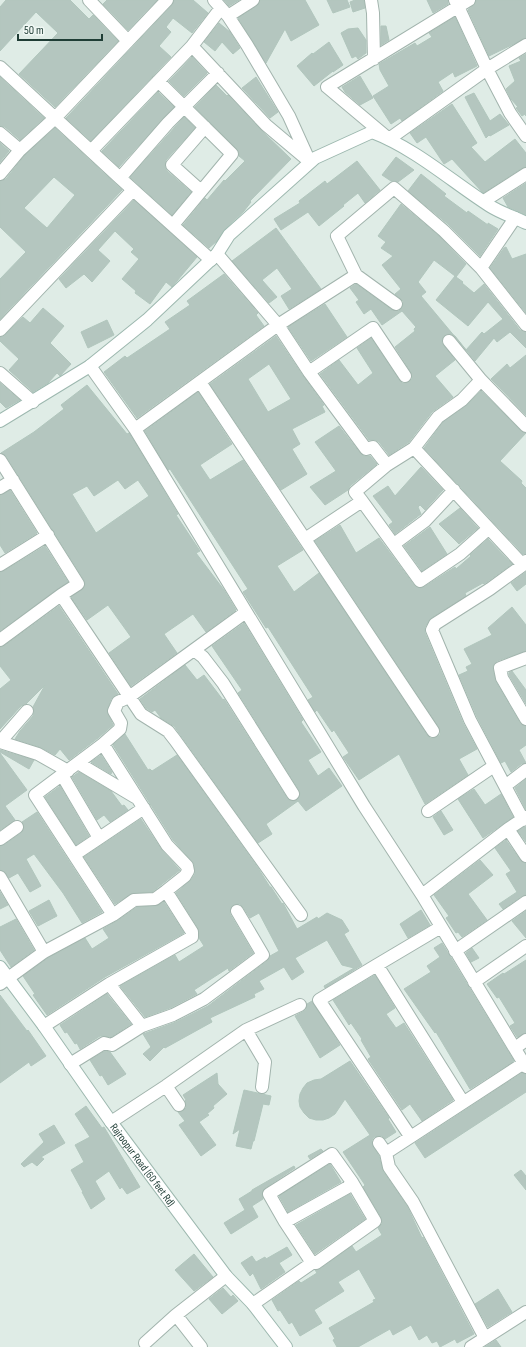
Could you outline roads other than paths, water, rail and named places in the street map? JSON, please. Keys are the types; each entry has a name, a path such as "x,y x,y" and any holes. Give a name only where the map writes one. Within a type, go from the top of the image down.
{"street":[{"path":"0,174 20,150 55,118 166,0"},
{"path":"90,151 192,46 221,8 253,0"},
{"path":"371,0 373,13 374,59"},
{"path":"389,139 327,87 374,59 461,2 487,69 510,113 526,136"},
{"path":"96,3 128,41"},
{"path":"221,8 247,44 289,116 310,162"},
{"path":"389,139 487,69 526,45"},
{"path":"192,46 266,125 310,162"},
{"path":"0,67 173,226 214,257 278,325 309,372 366,449 373,447 387,465"},
{"path":"120,178 168,123 218,73"},
{"path":"158,82 206,127 232,154 173,226"},
{"path":"201,191 172,165 206,127"},
{"path":"0,421 90,366 147,320 214,257 229,235 315,158 372,132 389,139 418,156 490,206 526,223"},
{"path":"0,133 20,150"},
{"path":"484,201 526,174"},
{"path":"396,304 356,275 337,236 394,188 444,231 481,268 526,325"},
{"path":"0,330 133,190"},
{"path":"481,268 515,218"},
{"path":"135,429 278,325 356,275"},
{"path":"309,372 373,328 405,376"},
{"path":"449,341 481,380 526,426"},
{"path":"90,366 135,429 364,806 422,896 525,1065 410,1136 383,1148 389,1167 413,1202 484,1338"},
{"path":"0,373 33,402"},
{"path":"481,380 462,400 438,417 414,448 387,465 355,492 420,581 460,554 488,529"},
{"path":"200,382 433,731"},
{"path":"414,448 454,490 488,529 524,563 490,589 435,624 432,630 470,720 524,818 422,896"},
{"path":"0,460 78,584 0,640"},
{"path":"0,488 13,480"},
{"path":"394,544 425,521 454,490"},
{"path":"305,539 362,501"},
{"path":"0,565 48,535"},
{"path":"61,596 141,714 168,731 301,915"},
{"path":"113,915 35,795 103,744 120,729 121,723 114,711 118,702 129,697 246,612"},
{"path":"194,650 203,657 223,683 293,794"},
{"path":"526,658 500,668 502,678 526,719"},
{"path":"27,711 0,742 38,754 141,803"},
{"path":"4,980 44,952 113,915 134,900 154,899 185,876 188,872 187,866 167,845 103,744"},
{"path":"428,811 494,766"},
{"path":"69,770 100,838"},
{"path":"505,786 526,770"},
{"path":"74,855 100,838 141,803"},
{"path":"0,839 17,827"},
{"path":"508,829 526,856"},
{"path":"0,877 44,952"},
{"path":"44,1026 109,984 192,937 192,932 166,891"},
{"path":"455,951 526,902"},
{"path":"70,1064 104,1043 112,1045 142,1026 173,1015 204,999 263,955 237,911"},
{"path":"410,1136 319,1000 441,927"},
{"path":"474,982 526,946"},
{"path":"377,965 463,1102"},
{"name":"Rajroopur Road (60 feet Rd)","path":"0,967 4,980 44,1026 111,1122 226,1276 253,1304 286,1347"},
{"path":"109,984 142,1026"},
{"path":"111,1122 166,1086 246,1030 300,1005"},
{"path":"246,1030 265,1062 262,1087"},
{"path":"515,1048 526,1040"},
{"path":"166,1086 179,1105"},
{"path":"253,1304 312,1264 316,1263 375,1221 352,1182 332,1154 269,1194 312,1264"},
{"path":"285,1222 348,1187 352,1182"},
{"path":"145,1346 176,1315 226,1276"},
{"path":"176,1315 201,1347"},
{"path":"471,1347 484,1338 524,1317"}]}
